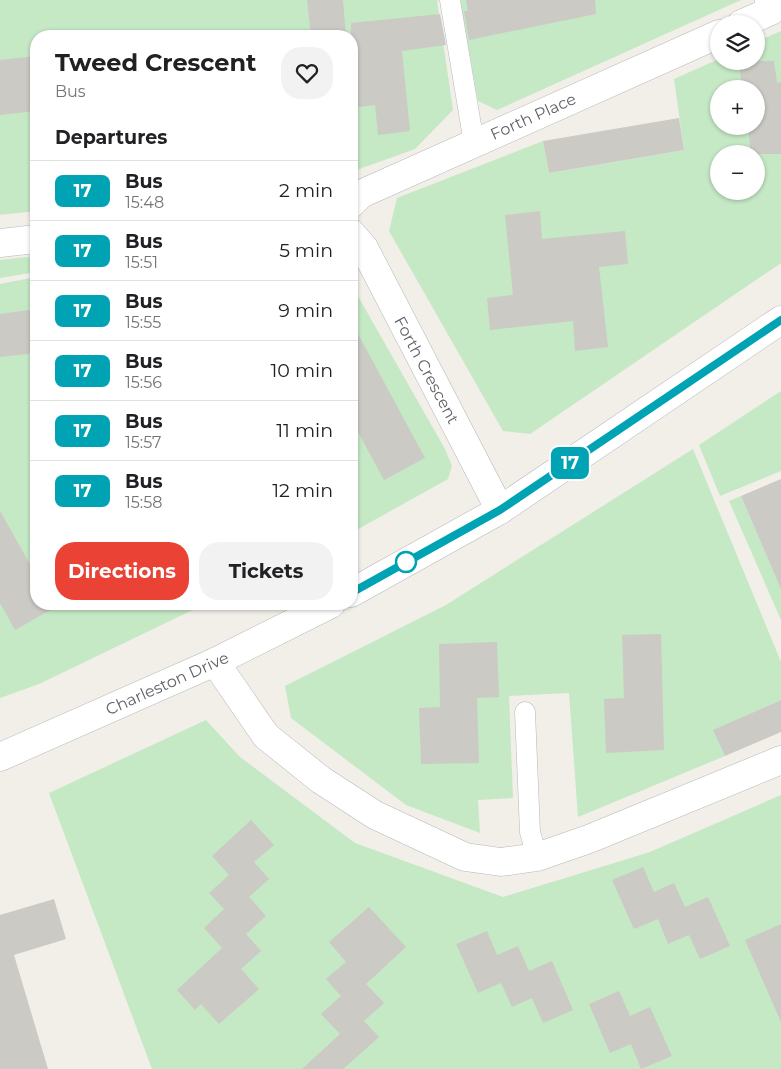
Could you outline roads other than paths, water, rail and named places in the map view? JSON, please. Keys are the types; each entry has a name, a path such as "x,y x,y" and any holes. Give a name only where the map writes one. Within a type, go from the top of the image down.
{"street":[{"path":"762,15 771,11 769,0"},
{"name":"Forth Place","path":"358,197 710,38"},
{"path":"0,243 30,240"},
{"name":"Forth Crescent","path":"358,241 364,248 500,510"},
{"path":"358,589 500,510 781,320"},
{"name":"Charleston Drive","path":"0,757 216,662 320,610"},
{"path":"216,662 266,736 321,780 375,815 465,857 501,862 537,857 589,839 781,760"}],"lane":[{"path":"450,0 474,143"},
{"path":"526,712 530,832 537,857"}]}
